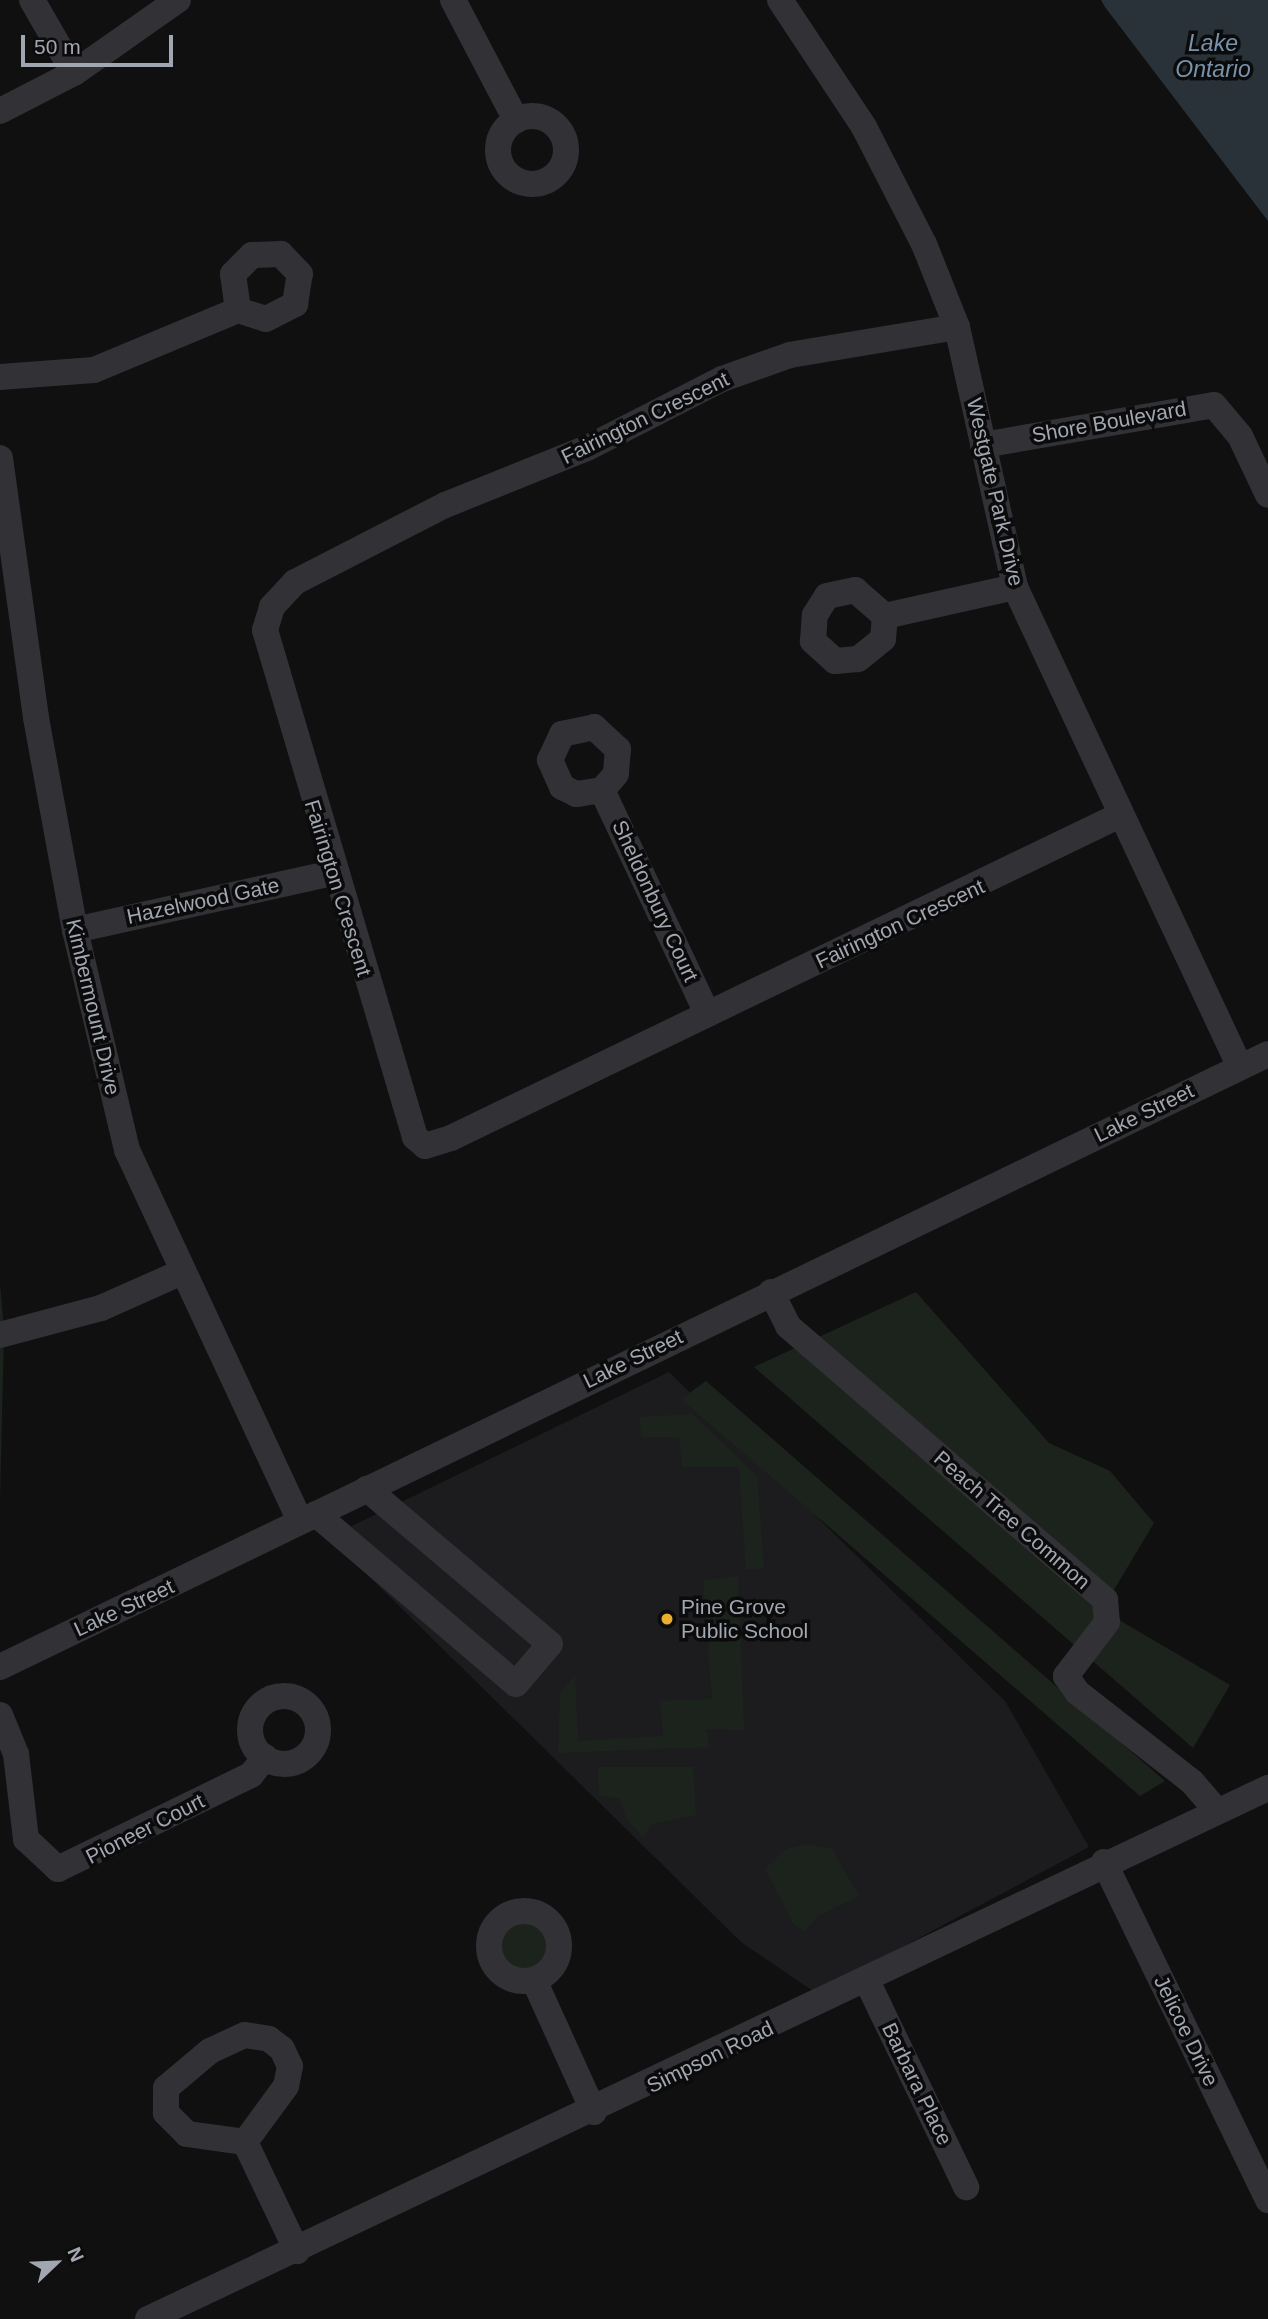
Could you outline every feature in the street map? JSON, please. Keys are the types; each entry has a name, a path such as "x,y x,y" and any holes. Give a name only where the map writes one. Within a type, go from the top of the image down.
{"street":[{"path":"32,0 74,73"},
{"path":"0,111 74,73 178,0"},
{"path":"453,0 516,120"},
{"name":"Westgate Park Drive","path":"780,0 864,127 957,327 1015,587 1118,816 1240,1067"},
{"path":"0,377 94,370 238,310"},
{"name":"Fairington Crescent","path":"957,327 790,355 722,379 295,582 272,607 265,630 332,873 415,1137 425,1146 986,885 1118,816"},
{"name":"Shore Boulevard","path":"983,445 1214,405 1240,436 1268,495"},
{"name":"Kimbermount Drive","path":"0,458 75,930 127,1150 182,1272 308,1517"},
{"path":"885,616 1015,587"},
{"name":"Sheldonbury Court","path":"602,790 707,1013"},
{"name":"Hazelwood Gate","path":"75,930 332,873"},
{"name":"Lake Street","path":"0,1667 1268,1054"},
{"path":"0,1335 101,1308 182,1272"},
{"name":"Peach Tree Common","path":"771,1292 788,1326 1105,1600 1107,1622 1066,1676 1077,1692 1192,1782 1217,1811"},
{"path":"308,1517 516,1684 550,1644 367,1489"},
{"name":"Pioneer Court","path":"0,1715 16,1754 26,1839 58,1869 251,1775 265,1757"},
{"name":"Simpson Road","path":"148,2319 594,2112 867,1981 1104,1862 1268,1788"},
{"name":"Jelicoe Drive","path":"1104,1862 1268,2200"},
{"path":"534,1980 594,2112"},
{"name":"Barbara Place","path":"867,1981 967,2187"},
{"path":"260,2035 282,2049 290,2066 286,2086 245,2142 187,2134 161,2101 175,2077 210,2050 260,2035"},
{"path":"245,2142 297,2251"}],"shaded area":[{"path":"0,1284 4,1330 0,1500"},
{"path":"916,1292 1049,1443 1110,1471 1154,1523 1102,1610 1230,1685 1193,1748 754,1367"},
{"name":"Pine Grove Public School","path":"669,1372 1005,1701 1089,1847 816,1993 741,1942 329,1537"},
{"path":"706,1381 1165,1781 1140,1796 681,1399"},
{"path":"692,1414 757,1476 764,1568 746,1570 739,1467 682,1467 679,1437 641,1437 640,1417"},
{"path":"738,1576 744,1730 707,1729 709,1747 558,1753 560,1693 575,1675 578,1741 663,1736 660,1701 712,1699 703,1581"},
{"path":"598,1767 693,1767 696,1815 652,1824 643,1837 627,1820 619,1798 599,1796"},
{"path":"807,1844 832,1849 859,1896 818,1916 805,1931 794,1925 765,1869 786,1849"},
{"path":"524,1923 540,1930 547,1946 540,1962 524,1969 508,1962 501,1946 508,1930"}],"water":[{"name":"Lake Ontario","path":"1101,0 1268,0 1268,221 1105,7"}],"place":[{"name":"Pine Grove Public School","path":"667,1619"}]}
